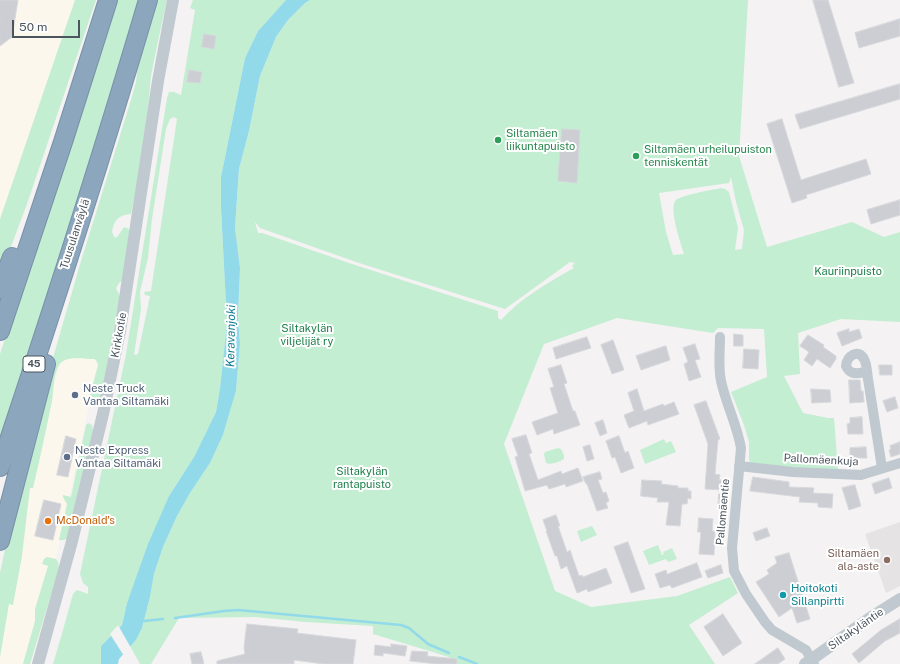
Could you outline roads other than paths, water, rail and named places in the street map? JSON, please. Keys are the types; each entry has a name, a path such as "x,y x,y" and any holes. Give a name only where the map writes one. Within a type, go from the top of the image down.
{"highway":[{"path":"0,331 63,142 108,0"},
{"name":"Tuusulanväylä","path":"0,467 129,64 148,0"},
{"path":"0,289 40,186 63,142"},
{"path":"0,541 59,313 66,262"}],"street":[{"name":"Kirkkotie","path":"38,664 70,551 113,372 172,0"},
{"name":"Pallomäentie","path":"720,337 720,379 741,448 732,548 734,571 746,594 765,622 772,630 806,650 810,662"},
{"path":"867,372 882,468"},
{"name":"Pallomäenkuja","path":"739,466 793,472 862,475 900,463"},
{"name":"Siltakyläntie","path":"810,662 872,616 900,599"}],"water":[{"name":"Keravanjoki","path":"286,0 310,0 288,20 276,37 260,76 249,131 239,169 235,228 240,268 238,317 240,344 236,391 223,435 210,463 177,516 163,547 154,574 142,628 136,640 119,659 118,664 101,664 101,646 122,625 127,603 148,544 169,496 194,457 216,412 227,324 221,208 221,177 245,58 258,31"}],"waterway":[{"path":"175,618 238,610 401,625 409,628 428,644 449,653"},
{"path":"144,621 163,619"},
{"path":"459,657 477,664"}],"place":[{"name":"Siltamäen liikuntapuisto","path":"498,140"},
{"name":"Siltamäen urheilupuiston tenniskentät","path":"636,156"},
{"name":"Neste Truck Vantaa Siltamäki","path":"75,395"},
{"name":"Neste Express Vantaa Siltamäki","path":"67,457"},
{"name":"McDonald's","path":"48,521"},
{"name":"Siltamäen ala-aste","path":"887,560"},
{"name":"Hoitokoti Sillanpirtti","path":"783,595"}],"park label":[{"name":"Kauriinpuisto","path":"848,272"},
{"name":"Siltakylän viljelijät ry","path":"307,335"},
{"name":"Siltakylän rantapuisto","path":"362,478"}]}
